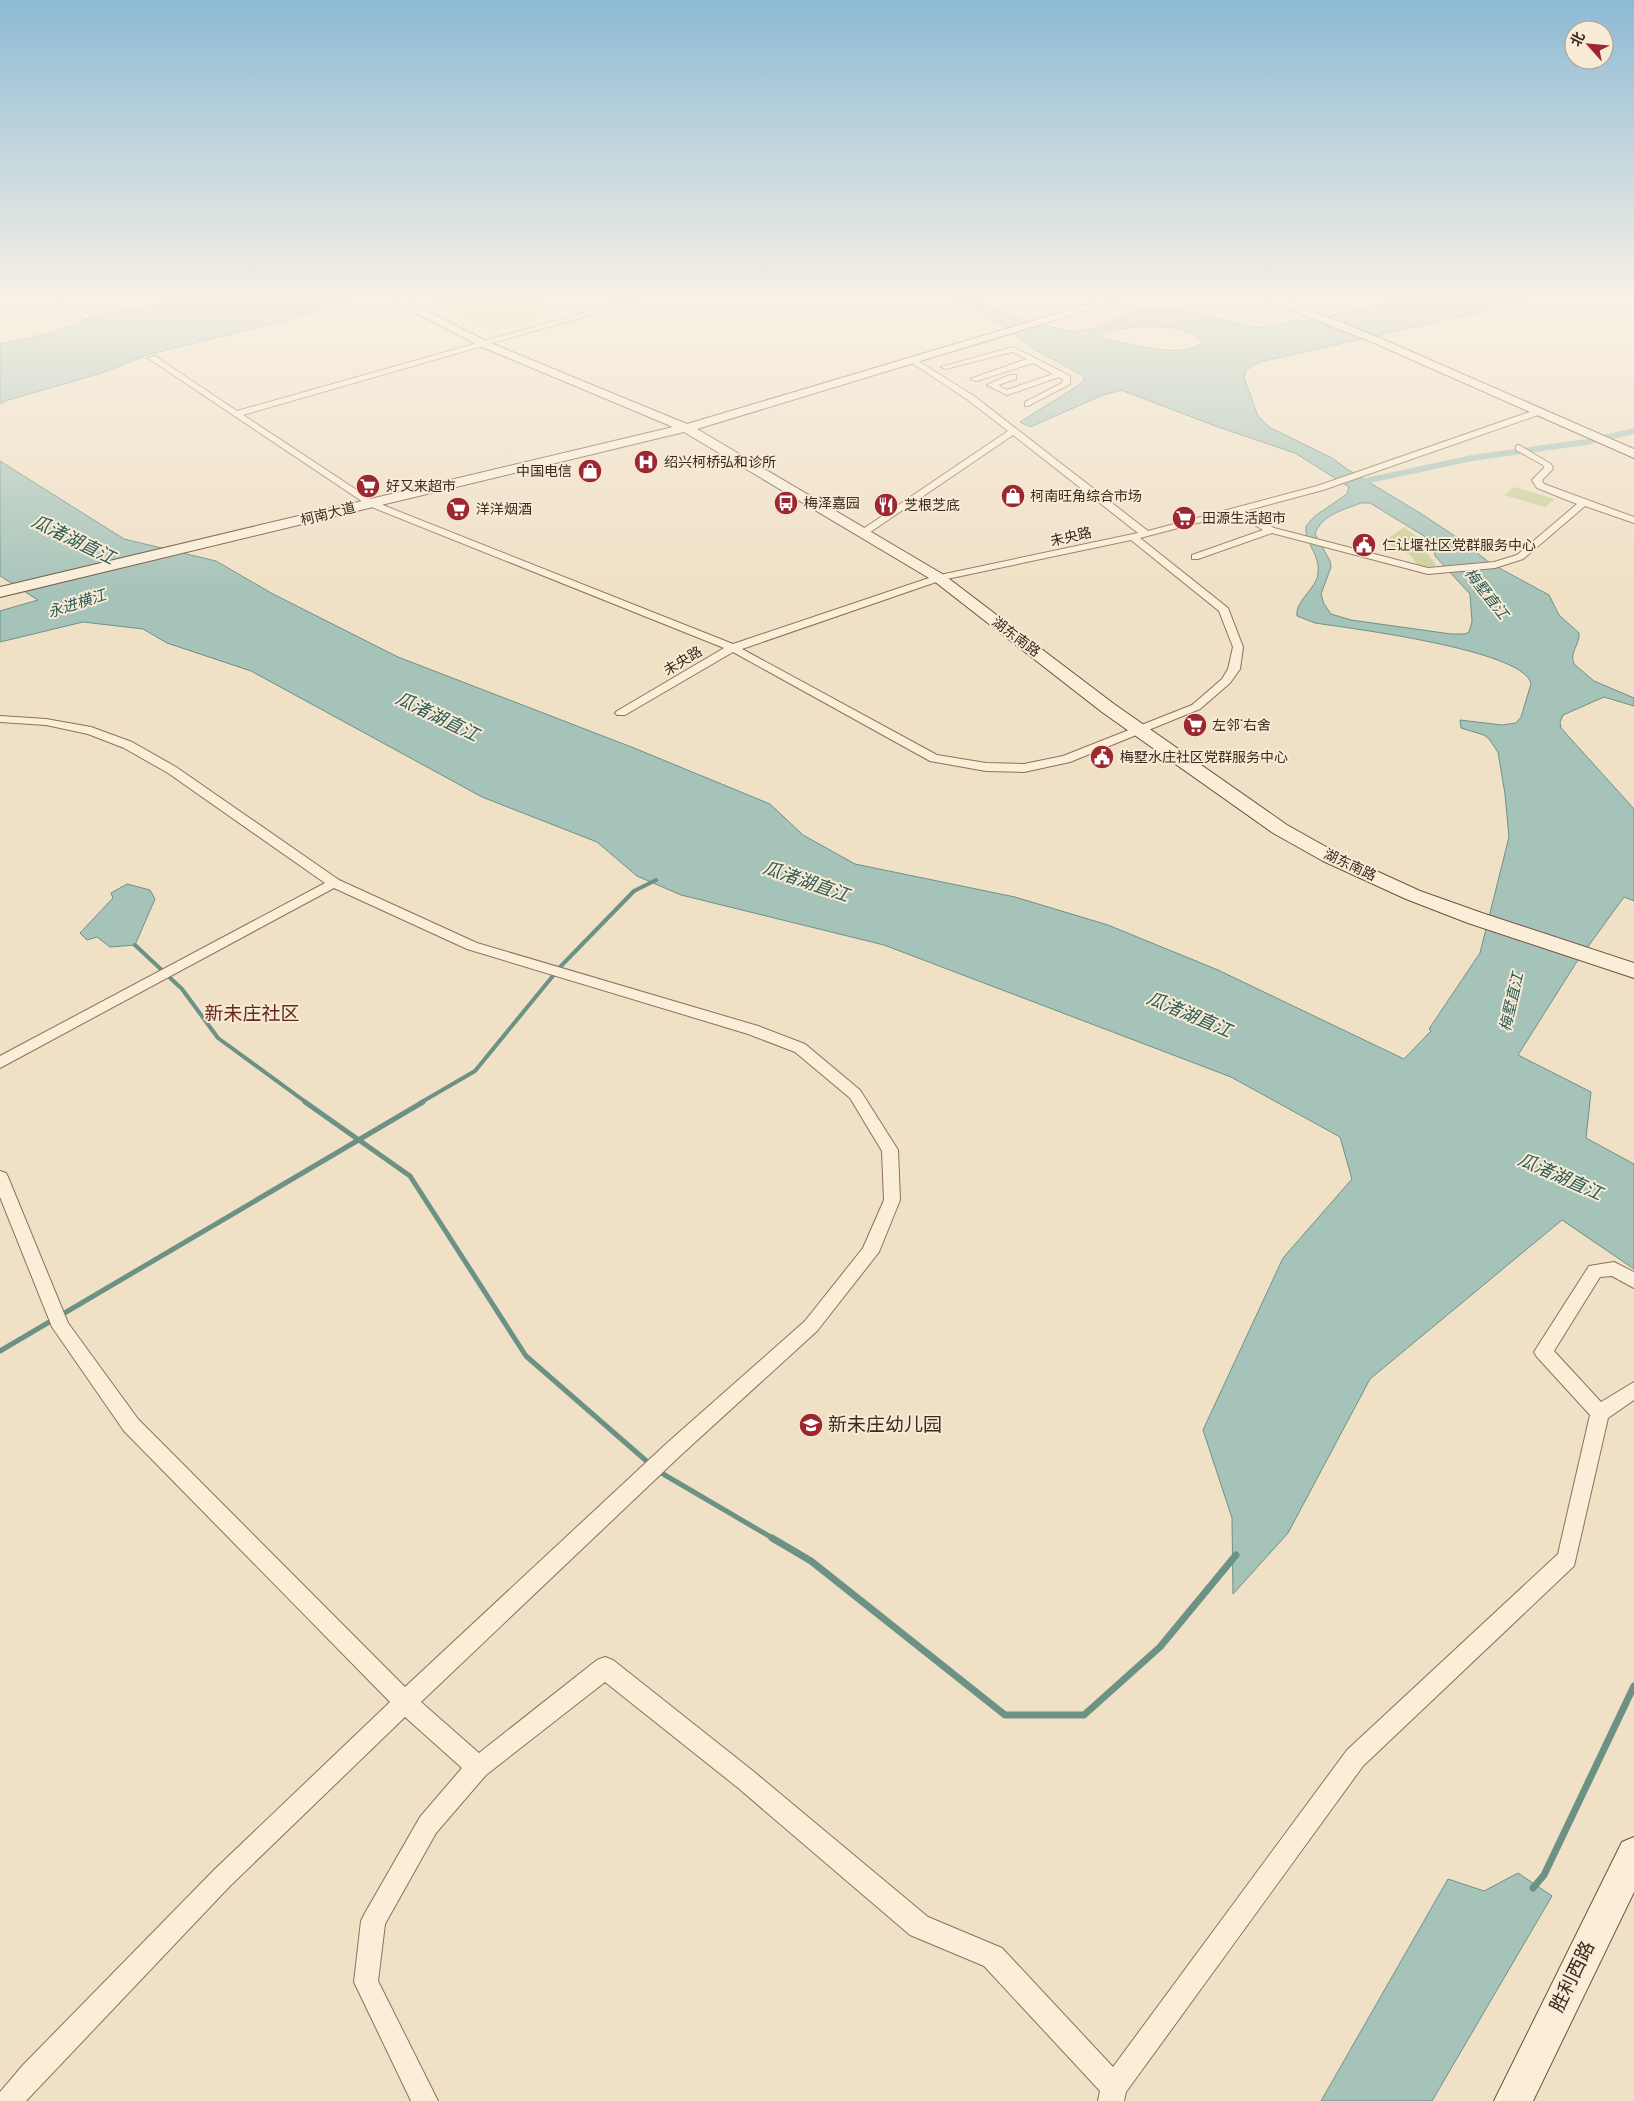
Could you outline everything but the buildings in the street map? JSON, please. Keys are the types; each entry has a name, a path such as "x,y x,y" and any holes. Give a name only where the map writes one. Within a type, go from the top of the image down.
{"street":[{"path":"212,398 372,504 733,648 934,758 986,767 1024,768 1066,759 1140,730 1196,707 1216,691 1234,669 1238,647 1224,610 1133,536"},
{"path":"236,414 293,398"},
{"name":"湖东南路","path":"614,398 686,428 940,578 1140,730 1280,829 1330,857 1404,891 1475,918 1634,971"},
{"name":"柯南大道","path":"0,592 686,428 788,398"},
{"path":"977,398 1014,431 1146,534"},
{"path":"1028,404 1039,398"},
{"path":"1507,398 1634,454"},
{"name":"未央路","path":"622,714 733,648 940,578 1146,534 1238,511 1361,475 1538,412"},
{"path":"863,533 1014,431"},
{"path":"1519,448 1547,464 1549,469 1537,480 1540,486 1582,504 1608,509 1634,520"},
{"path":"1238,511 1271,530 1428,571 1440,571 1495,565 1520,557 1582,504"},
{"path":"1195,557 1271,530"},
{"path":"0,719 46,722 92,731 128,745 172,770 334,883 472,946 752,1030 800,1048 855,1094 890,1150 892,1200 870,1252 811,1326 674,1449 405,1702 222,1878 32,2074 9,2101"},
{"path":"0,1063 334,883"},
{"path":"0,1176 61,1327 131,1425 405,1702 478,1766"},
{"path":"1600,1413 1543,1352 1595,1272 1614,1269 1634,1281"},
{"path":"425,2101 366,1982 372,1921 428,1825 478,1766 605,1668 745,1779 919,1926 993,1957 1112,2094 1355,1758 1567,1559 1600,1413 1634,1390"},
{"name":"胜利西路","path":"1520,2086 1630,1860"}],"green space":[{"path":"1514,487 1555,499 1545,507 1504,495"},
{"path":"1404,527 1428,545 1427,553 1436,565 1431,567 1418,565 1410,555 1383,542"}],"water":[{"path":"0,398 15,398 8,400 0,404"},
{"path":"1058,398 1096,398 1030,427 1020,422"},
{"path":"1142,398 1251,398 1258,416 1269,427 1332,458 1461,540 1490,563 1549,595 1559,615 1579,633 1573,656 1574,664 1594,681 1634,698 1634,706 1604,697 1563,715 1560,722 1561,728 1634,809 1634,901 1624,897 1576,963 1518,1055 1591,1092 1586,1138 1634,1164 1634,1269 1562,1220 1370,1379 1288,1533 1233,1594 1232,1518 1203,1430 1283,1258 1352,1179 1340,1137 1231,1077 884,945 681,895 637,876 597,842 482,797 251,671 167,643 143,629 83,622 0,642 0,611 38,600 0,576 0,461 124,539 216,561 273,594 398,657 634,748 770,804 803,835 855,864 1015,897 1108,925 1218,970 1404,1059 1431,1031 1429,1029 1480,953 1509,837 1505,794 1498,752 1484,735 1461,728 1460,720 1502,725 1516,723 1521,717 1531,684 1522,672 1500,661 1469,651 1397,636 1315,623 1297,616 1299,605 1314,585 1318,574 1317,561 1307,538 1306,526 1315,516 1347,494 1349,487 1295,453 1218,427","holes":["1361,503 1370,503 1429,539 1433,545 1435,556 1470,594 1472,622 1469,632 1465,634 1451,634 1351,620 1331,614 1324,604 1321,594 1331,567 1330,561 1315,534 1318,527 1328,517"]},
{"path":"127,884 150,890 155,899 135,945 110,947 97,937 87,940 80,933 113,898 111,893"},
{"path":"1518,1873 1552,1896 1432,2101 1321,2101 1448,1879 1484,1891"}],"waterway":[{"path":"1356,483 1472,458 1586,442 1634,431"},
{"path":"420,1103 475,1071 561,966 634,891 656,880"},
{"path":"135,945 182,989 218,1038 307,1103"},
{"path":"305,1102 359,1140"},
{"path":"359,1140 423,1102"},
{"path":"0,1351 359,1140"},
{"path":"359,1140 410,1176 526,1356 651,1465"},
{"path":"658,1471 774,1539"},
{"path":"772,1538 811,1561 1005,1715 1084,1715 1160,1647 1236,1555"},
{"path":"1533,1888 1544,1875 1634,1686"}],"place":[{"name":"绍兴柯桥弘和诊所","path":"646,462"},
{"name":"中国电信","path":"590,471"},
{"name":"好又来超市","path":"368,486"},
{"name":"柯南旺角综合市场","path":"1013,496"},
{"name":"梅泽嘉园","path":"786,503"},
{"name":"芝根芝底","path":"886,505"},
{"name":"洋洋烟酒","path":"458,509"},
{"name":"田源生活超市","path":"1184,518"},
{"name":"仁让堰社区党群服务中心","path":"1364,545"},
{"name":"左邻˙右舍","path":"1195,725"},
{"name":"梅墅水庄社区党群服务中心","path":"1102,757"},
{"name":"新未庄幼儿园","path":"811,1425"}],"district":[{"name":"新未庄社区","path":"252,1014"}],"water label":[{"name":"瓜渚湖直江","path":"73,540"},
{"name":"梅墅直江","path":"1486,594"},
{"name":"永进横江","path":"77,604"},
{"name":"瓜渚湖直江","path":"437,717"},
{"name":"瓜渚湖直江","path":"806,882"},
{"name":"梅墅直江","path":"1512,1002"},
{"name":"瓜渚湖直江","path":"1189,1015"},
{"name":"瓜渚湖直江","path":"1560,1177"}]}
